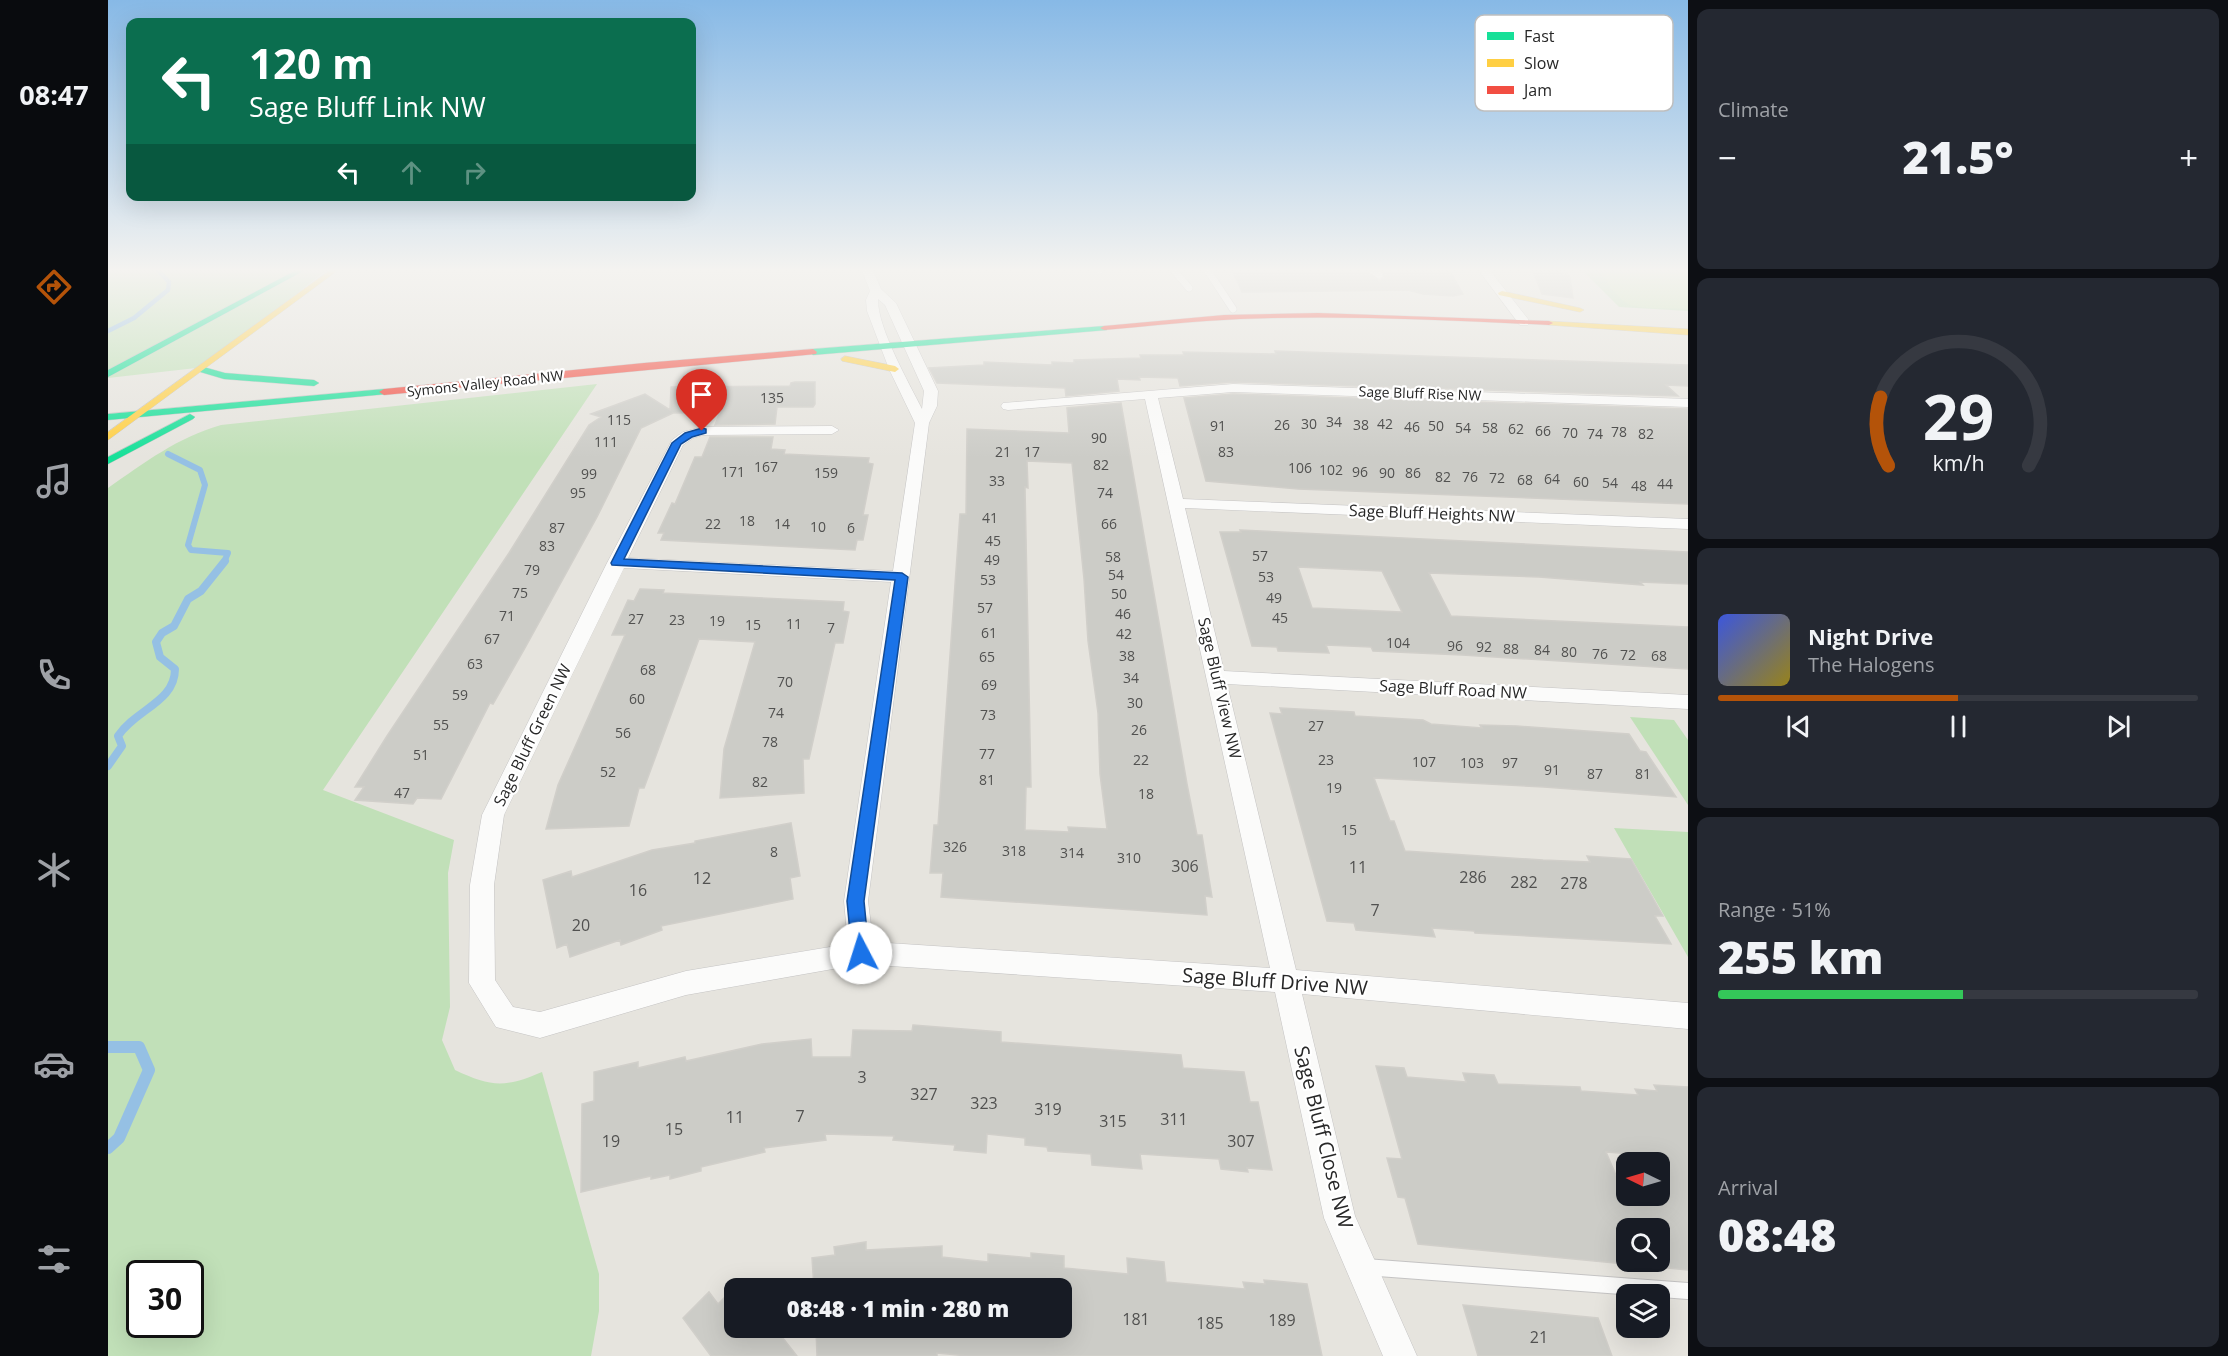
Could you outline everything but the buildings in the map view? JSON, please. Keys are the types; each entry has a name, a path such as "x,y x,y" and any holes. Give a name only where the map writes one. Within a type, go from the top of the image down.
{"main road":[{"path":"108,374 189,331"},
{"path":"163,396 252,331"},
{"name":"Symons Valley Road NW","path":"907,337 956,331"},
{"name":"Symons Valley Road NW","path":"110,413 137,415 217,409 771,355 883,339 1007,331"},
{"name":"Symons Valley Road NW","path":"826,337 883,339"},
{"path":"771,355 853,359 895,369"},
{"path":"200,369 224,376 319,382"},
{"path":"226,391 319,382"},
{"path":"110,413 140,401 274,393 319,382"},
{"path":"110,413 140,401 163,396 193,394"},
{"path":"108,437 137,415 140,401"},
{"path":"108,461 180,421 217,409"}],"street":[{"path":"880,331 895,369 922,423"},
{"path":"861,953 856,901 922,423 932,398 904,331"},
{"name":"Sage Bluff Rise NW","path":"1008,406 1233,388 1289,388 1688,403"},
{"name":"Sage Bluff View NW","path":"1151,395 1287,981"},
{"name":"Sage Bluff Green NW","path":"832,430 702,431 688,435 677,443 493,815 482,885 482,982 505,1018 540,1025 686,982 861,953"},
{"name":"Sage Bluff Heights NW","path":"1177,503 1688,524"},
{"path":"616,563 902,577"},
{"name":"Sage Bluff Road NW","path":"1218,677 1688,702"},
{"name":"Sage Bluff Drive NW","path":"861,953 1287,981 1688,1016"},
{"name":"Sage Bluff Close NW","path":"1287,981 1340,1218 1400,1356"}],"lane":[{"path":"1362,1267 1688,1291"}],"green space":[{"path":"108,331 250,331 205,367 108,378"},
{"path":"597,384 323,790 454,840 448,873 450,1007 442,1040 455,1070 479,1080 508,1083 542,1072 599,1274 599,1311 591,1356 108,1356 108,488 148,460 205,430 221,425"},
{"path":"1630,717 1674,720 1688,740 1688,805"},
{"path":"1614,828 1688,832 1688,957"}],"waterway":[{"path":"168,454 200,470 205,485 188,545 191,550 228,553 224,562"},
{"path":"108,766 122,746 118,736 134,719 162,698 169,690 173,680 175,669 160,657 156,642 162,633 174,626 188,599 201,591 225,561"},
{"path":"108,1047 139,1047 149,1070 119,1138 108,1148"}],"traffic: fast":[{"path":"108,374 188,331"},
{"path":"813,352 1064,331"},
{"path":"200,369 224,376 314,383"},
{"path":"108,417 384,392"},
{"path":"108,461 190,417"}],"traffic: slow":[{"path":"108,437 252,331"},
{"path":"1677,331 1688,332"},
{"path":"845,359 895,369"}],"traffic: jam":[{"path":"384,392 813,352"}],"route":[{"path":"702,431 688,435 677,443 616,563 902,577 865,824 856,901 861,953"}]}
